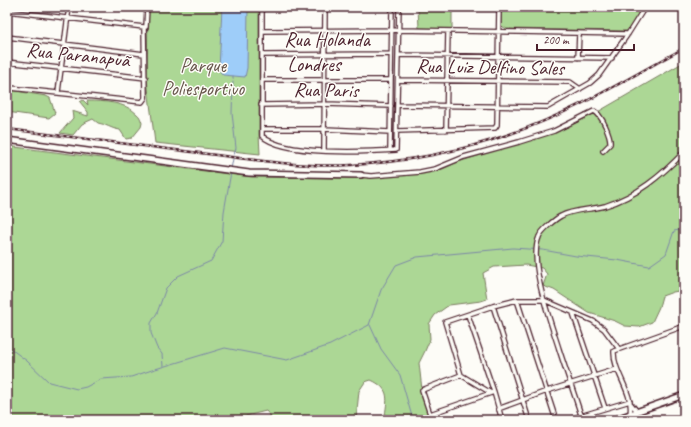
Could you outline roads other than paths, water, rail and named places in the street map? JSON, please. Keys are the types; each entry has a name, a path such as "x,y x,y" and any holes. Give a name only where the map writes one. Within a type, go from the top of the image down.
{"street":[{"path":"58,92 69,7"},
{"path":"7,84 11,88 58,92 139,103 142,102 146,98 144,27 146,27 147,24 147,7"},
{"path":"262,7 262,136 268,142 289,147 354,152 396,150 399,7"},
{"path":"324,150 325,7"},
{"path":"390,150 392,7"},
{"path":"396,131 495,128 497,125 499,7"},
{"path":"398,105 548,106 574,93 590,83 599,75 612,58 645,7"},
{"path":"7,11 144,27"},
{"path":"262,31 399,30 628,34"},
{"path":"446,130 448,31"},
{"path":"578,33 578,58"},
{"path":"7,37 144,54"},
{"name":"Rua Holanda","path":"262,55 391,54"},
{"path":"399,55 612,58"},
{"path":"7,80 8,62"},
{"name":"Rua Paranapuã","path":"8,62 146,78"},
{"name":"Londres","path":"262,80 391,80"},
{"name":"Rua Luiz Delfino Sales","path":"398,80 570,82 580,89"},
{"name":"Rua Paris","path":"261,105 325,104 391,106"},
{"path":"7,140 249,173 371,176 420,172 435,169 464,157 554,131 594,111 599,115 609,134 610,144 603,151"},
{"path":"262,129 325,129 390,132"},
{"path":"581,415 544,300 539,278 537,250 540,235 561,216 604,206 623,199 649,185 668,170 684,152"},
{"path":"517,300 556,420"},
{"path":"493,392 462,375 445,322 492,306 517,300 544,300 593,321 604,329 619,349"},
{"path":"492,306 529,420"},
{"path":"573,313 605,408"},
{"path":"468,315 501,419 493,420"},
{"path":"633,413 617,369 614,353 615,350 684,326"},
{"path":"498,409 570,383 617,369"},
{"path":"432,420 422,390 462,375"},
{"path":"430,414 493,392"},
{"path":"612,420 684,395"},
{"path":"567,420 605,408 630,403"},
{"path":"618,420 633,413"}],"water":[{"path":"222,7 248,7 247,68 245,77 223,75 219,70"}],"waterway":[{"path":"233,82 232,113 236,148 234,155"},
{"path":"231,169 233,159"},
{"path":"163,366 162,354 157,348 151,333 151,323 157,313 166,288 178,276 211,261 222,241 224,212 231,172"},
{"path":"7,346 27,361 49,382 77,389 86,387 101,379 131,377 225,348 287,360 330,345 369,325 381,290 396,265 417,257 513,248 543,250 649,266 666,254 674,231 684,229"},
{"path":"370,325 381,349 400,375 413,420"}],"railway":[{"path":"7,129 294,164 332,166 371,164 412,159 452,151 533,126 599,95 684,48"}],"park label":[{"name":"Parque Poliesportivo","path":"203,76"}]}
